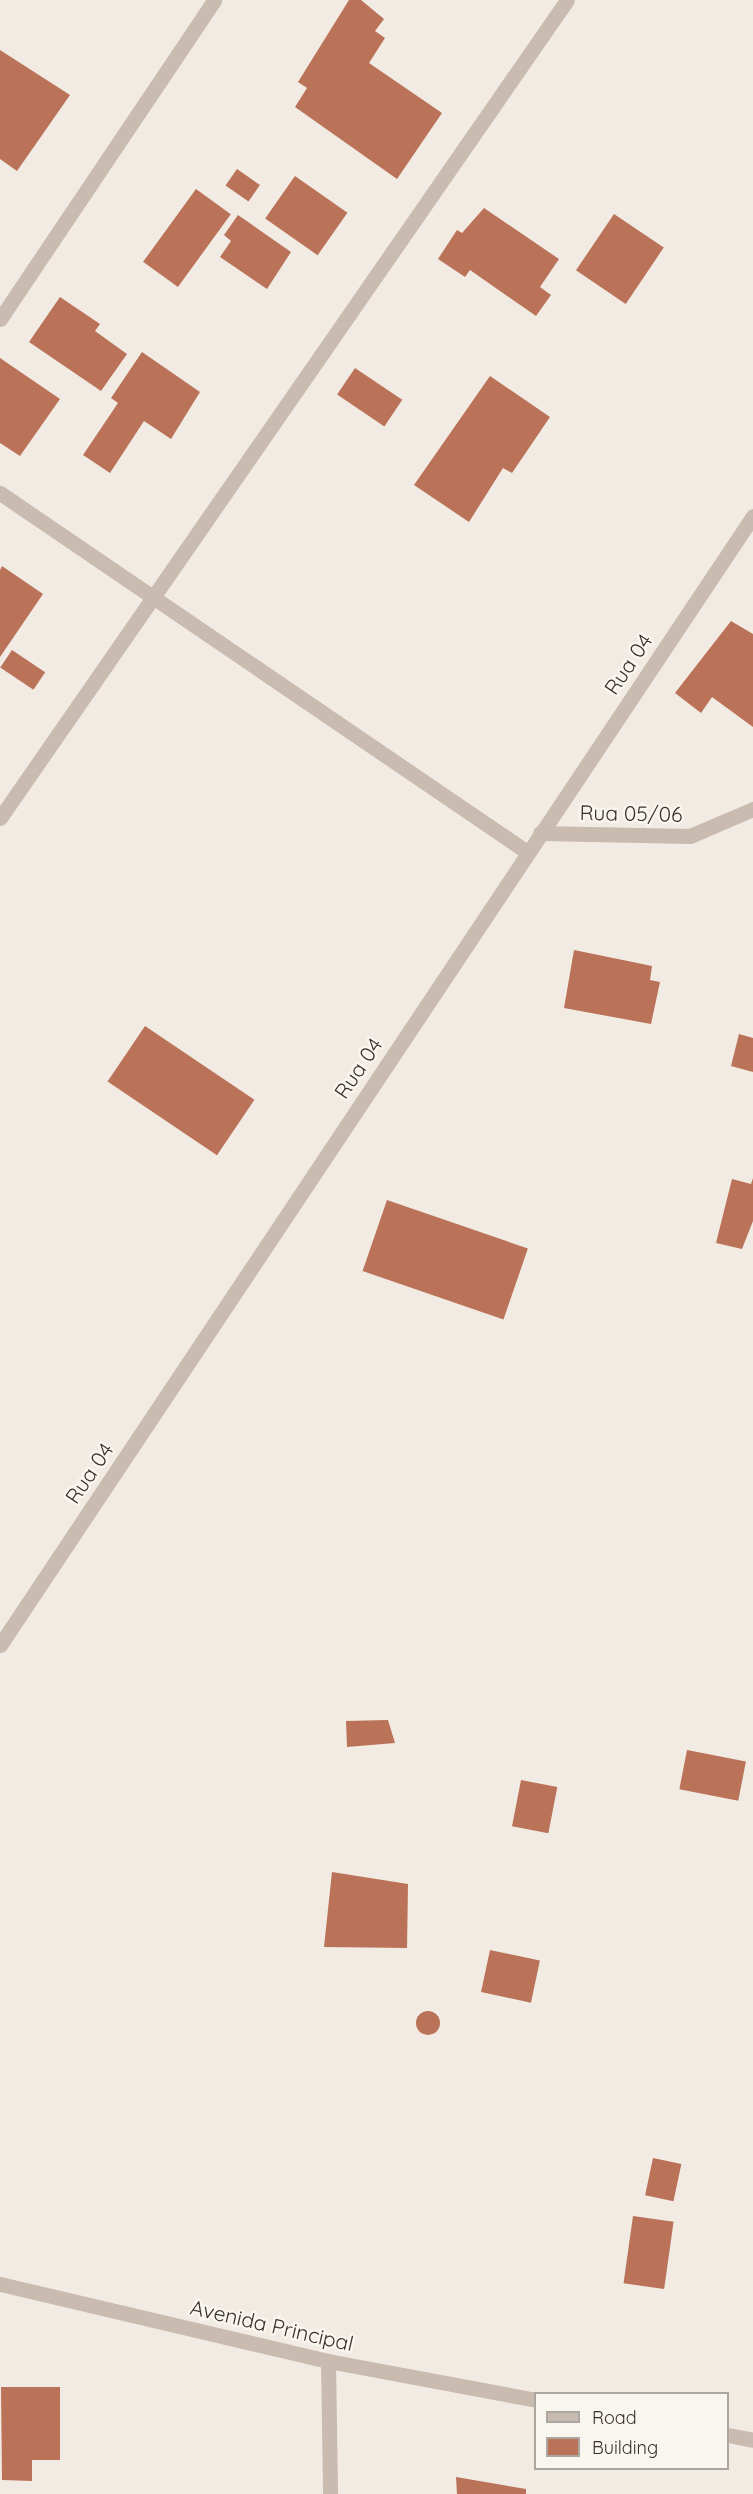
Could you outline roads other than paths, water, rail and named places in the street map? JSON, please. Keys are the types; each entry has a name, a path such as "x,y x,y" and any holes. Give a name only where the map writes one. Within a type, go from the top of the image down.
{"street":[{"path":"0,319 214,0"},
{"path":"0,818 567,0"},
{"path":"0,492 527,852"},
{"name":"Rua 04","path":"0,1645 753,516"},
{"name":"Rua 05/06","path":"540,833 690,836 753,809"},
{"name":"Avenida Principal","path":"0,2284 328,2361 534,2400"},
{"path":"328,2361 330,2494"},
{"path":"729,2435 753,2440"}]}
